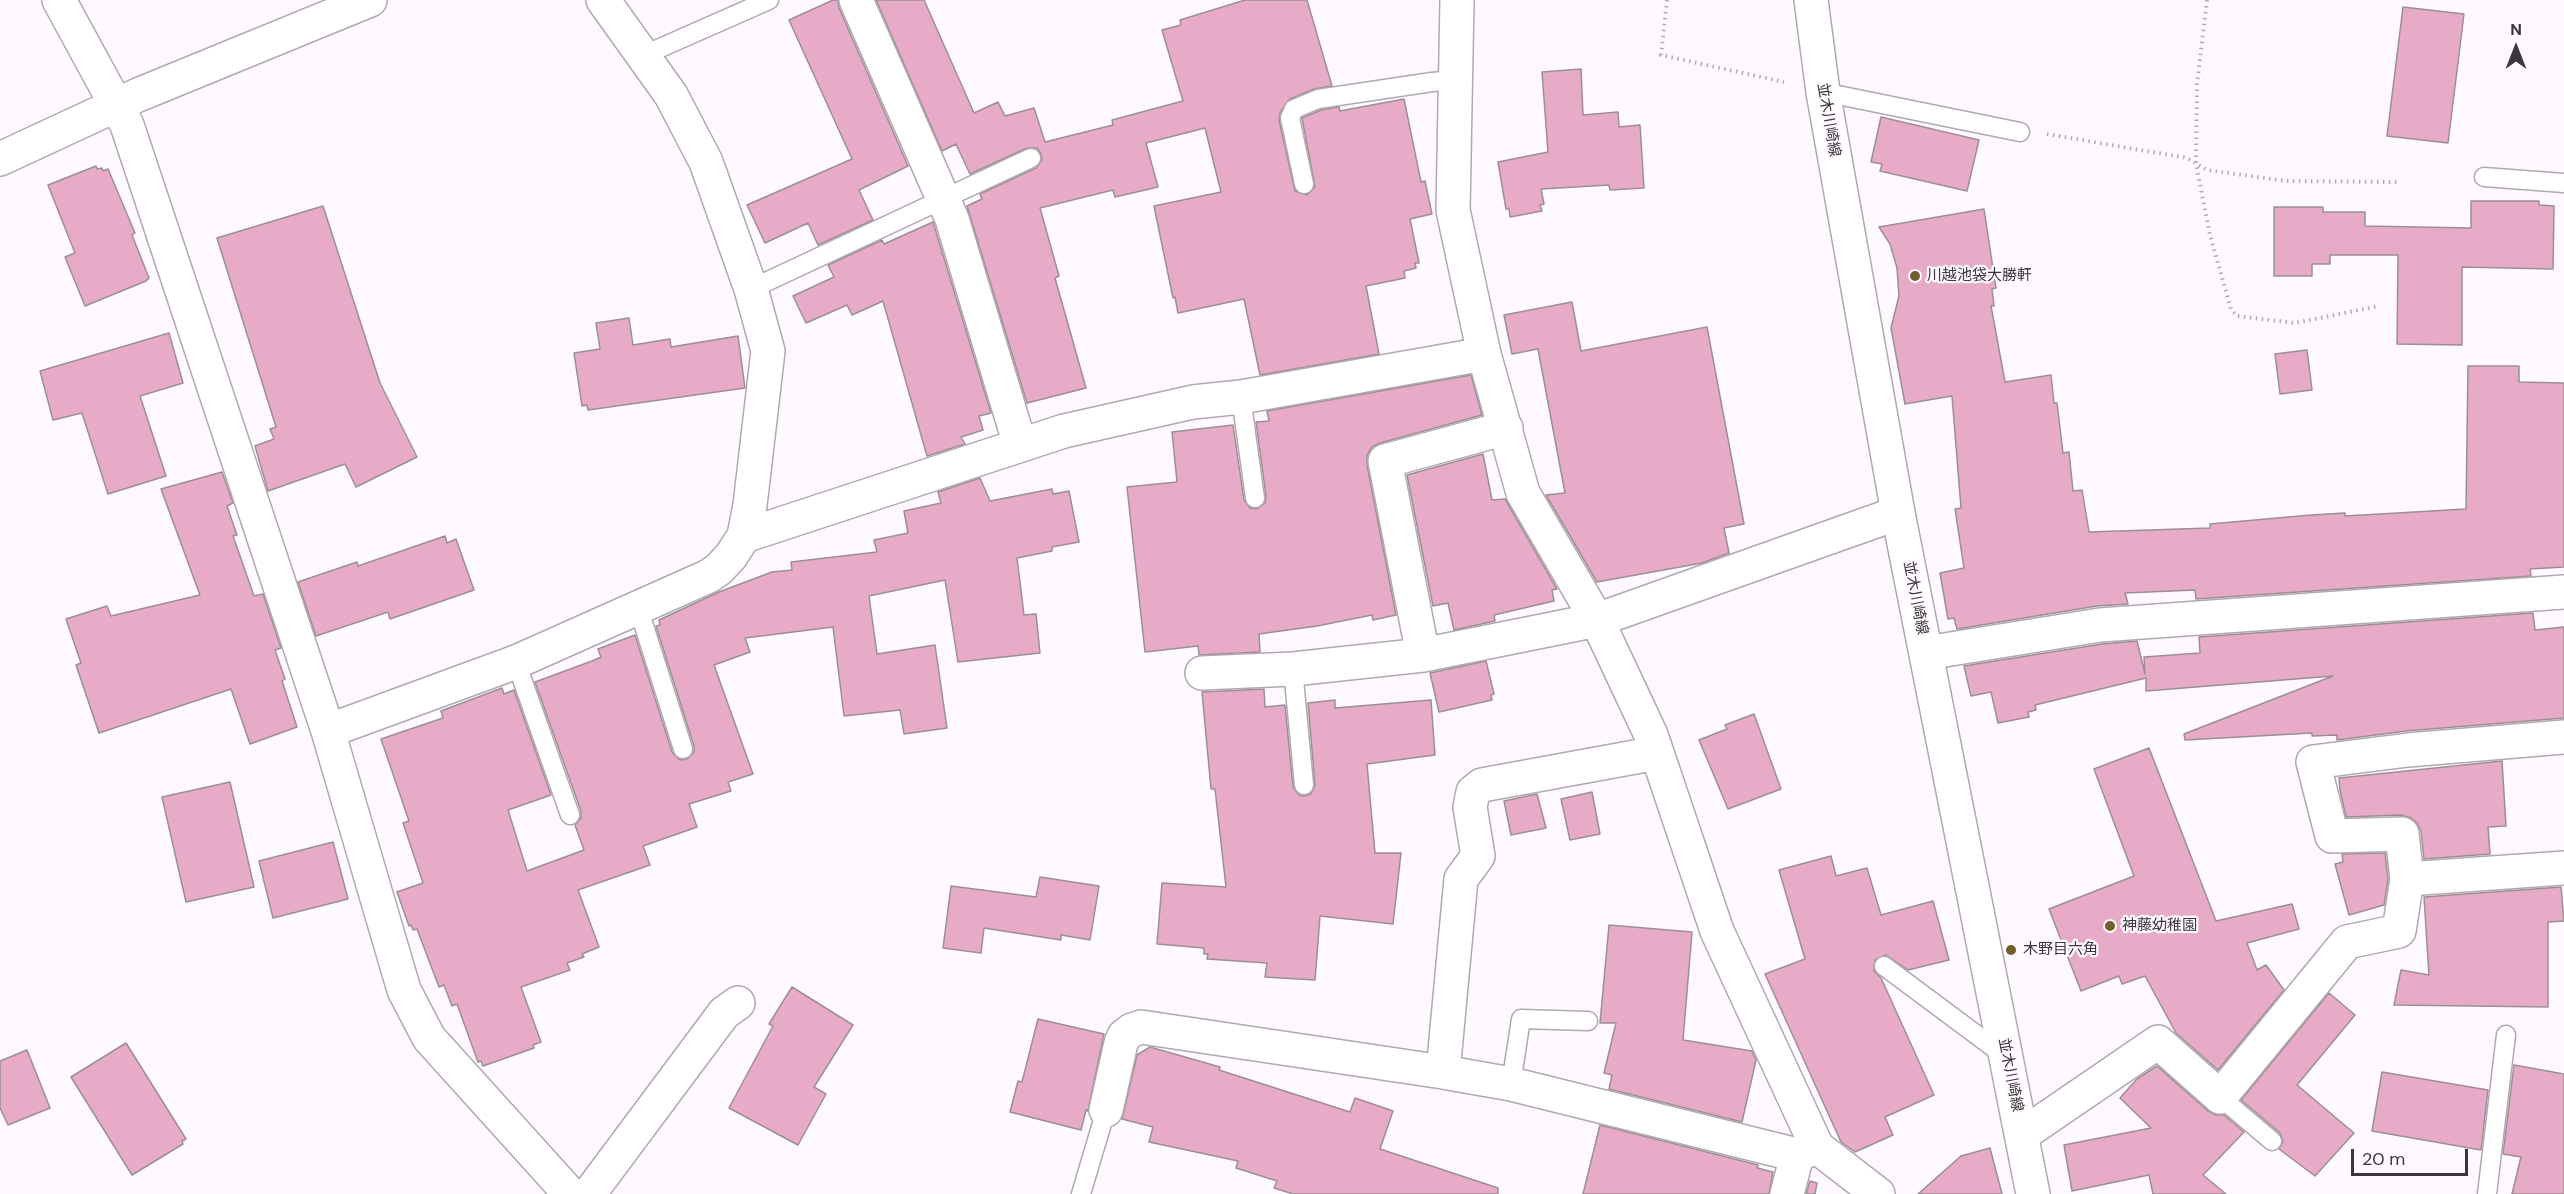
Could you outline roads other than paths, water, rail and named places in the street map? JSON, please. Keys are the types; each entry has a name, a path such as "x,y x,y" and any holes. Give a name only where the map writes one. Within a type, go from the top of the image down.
{"street":[{"path":"59,0 118,106 130,136 328,731 404,990 429,1038 570,1194"},
{"path":"0,159 138,95 370,0"},
{"path":"328,731 516,662 638,607 719,569 744,536 750,505 768,351 751,289 706,162 671,95 603,0"},
{"path":"856,0 952,219 1020,445"},
{"path":"1457,0 1454,210 1484,354 1523,493 1596,620 1651,735 1717,931 1807,1151 1788,1194"},
{"name":"並木川崎線","path":"1811,0 1823,92 1898,513 2033,1194"},
{"path":"744,536 1064,431 1182,404 1241,397 1484,354"},
{"path":"1423,655 1385,461 1506,428"},
{"path":"1202,674 1293,669 1423,655 1596,620 1898,513"},
{"path":"1926,653 2100,625 2564,592"},
{"path":"2022,1135 2158,1042 2220,1097 2347,942 2399,931 2407,879 2402,834 2332,836 2313,762 2408,750 2564,738"},
{"path":"1443,1072 1461,879 1478,856 1470,807 1473,792 1482,786 1657,753"},
{"path":"2407,879 2564,868"},
{"path":"589,1194 724,1013 738,1003"},
{"path":"1106,1110 1121,1043 1124,1036 1141,1027 1511,1084 1807,1151 1878,1194"}],"lane":[{"path":"642,56 770,0"},
{"path":"1304,184 1290,118 1294,109 1318,99 1456,80"},
{"path":"1823,92 2020,132"},
{"path":"751,289 1031,158"},
{"path":"2484,177 2564,183"},
{"path":"1241,397 1255,498"},
{"path":"638,607 683,749"},
{"path":"516,662 570,815"},
{"path":"1293,669 1304,785"},
{"path":"1884,966 2007,1057"},
{"path":"1511,1084 1521,1019 1588,1021"},
{"path":"2487,1194 2506,1035"},
{"path":"2220,1097 2271,1141"},
{"path":"1081,1194 1106,1110"}],"place":[{"name":"川越池袋大勝軒","path":"1915,276"},
{"name":"神藤幼稚園","path":"2110,926"},
{"name":"木野目六角","path":"2011,950"}]}
